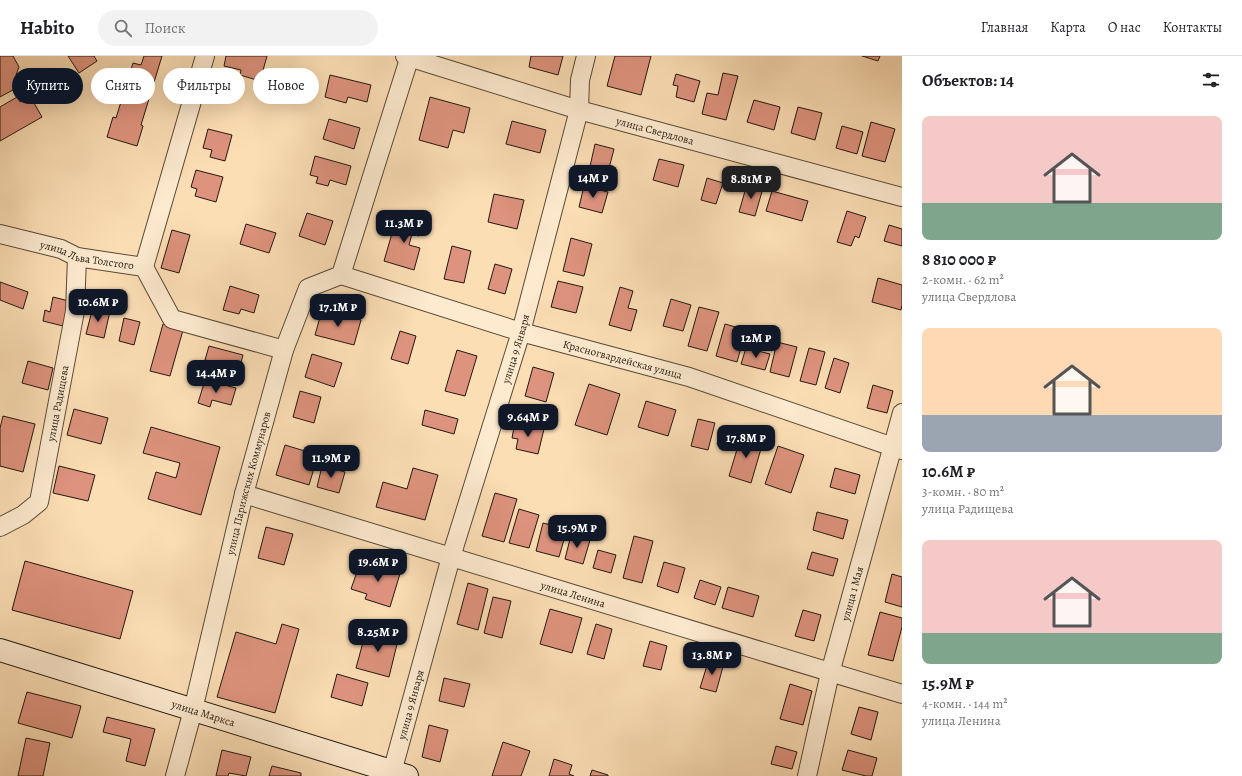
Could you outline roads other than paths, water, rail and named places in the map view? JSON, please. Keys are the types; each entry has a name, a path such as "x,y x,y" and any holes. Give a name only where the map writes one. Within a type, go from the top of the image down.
{"street":[{"path":"144,267 205,56"},
{"name":"улица 9 Января","path":"397,774 451,557 521,332 579,110 580,80 586,56"},
{"path":"341,275 408,57"},
{"name":"улица Свердлова","path":"408,57 579,110 902,197"},
{"name":"улица Льва Толстого","path":"0,234 61,249 77,257 144,267 172,319 284,350"},
{"name":"улица Радищева","path":"0,527 23,515 39,502 75,310 77,257"},
{"name":"Красногвардейская улица","path":"341,275 521,332 689,377 897,449"},
{"name":"улица Парижских Коммунаров","path":"175,776 193,710 244,494 284,350 308,288 341,275"},
{"name":"улица 1 Мая","path":"807,776 830,673 897,449 902,413"},
{"name":"улица Ленина","path":"244,494 902,694"},
{"name":"улица Маркса","path":"1,653 193,710 397,774"}]}
